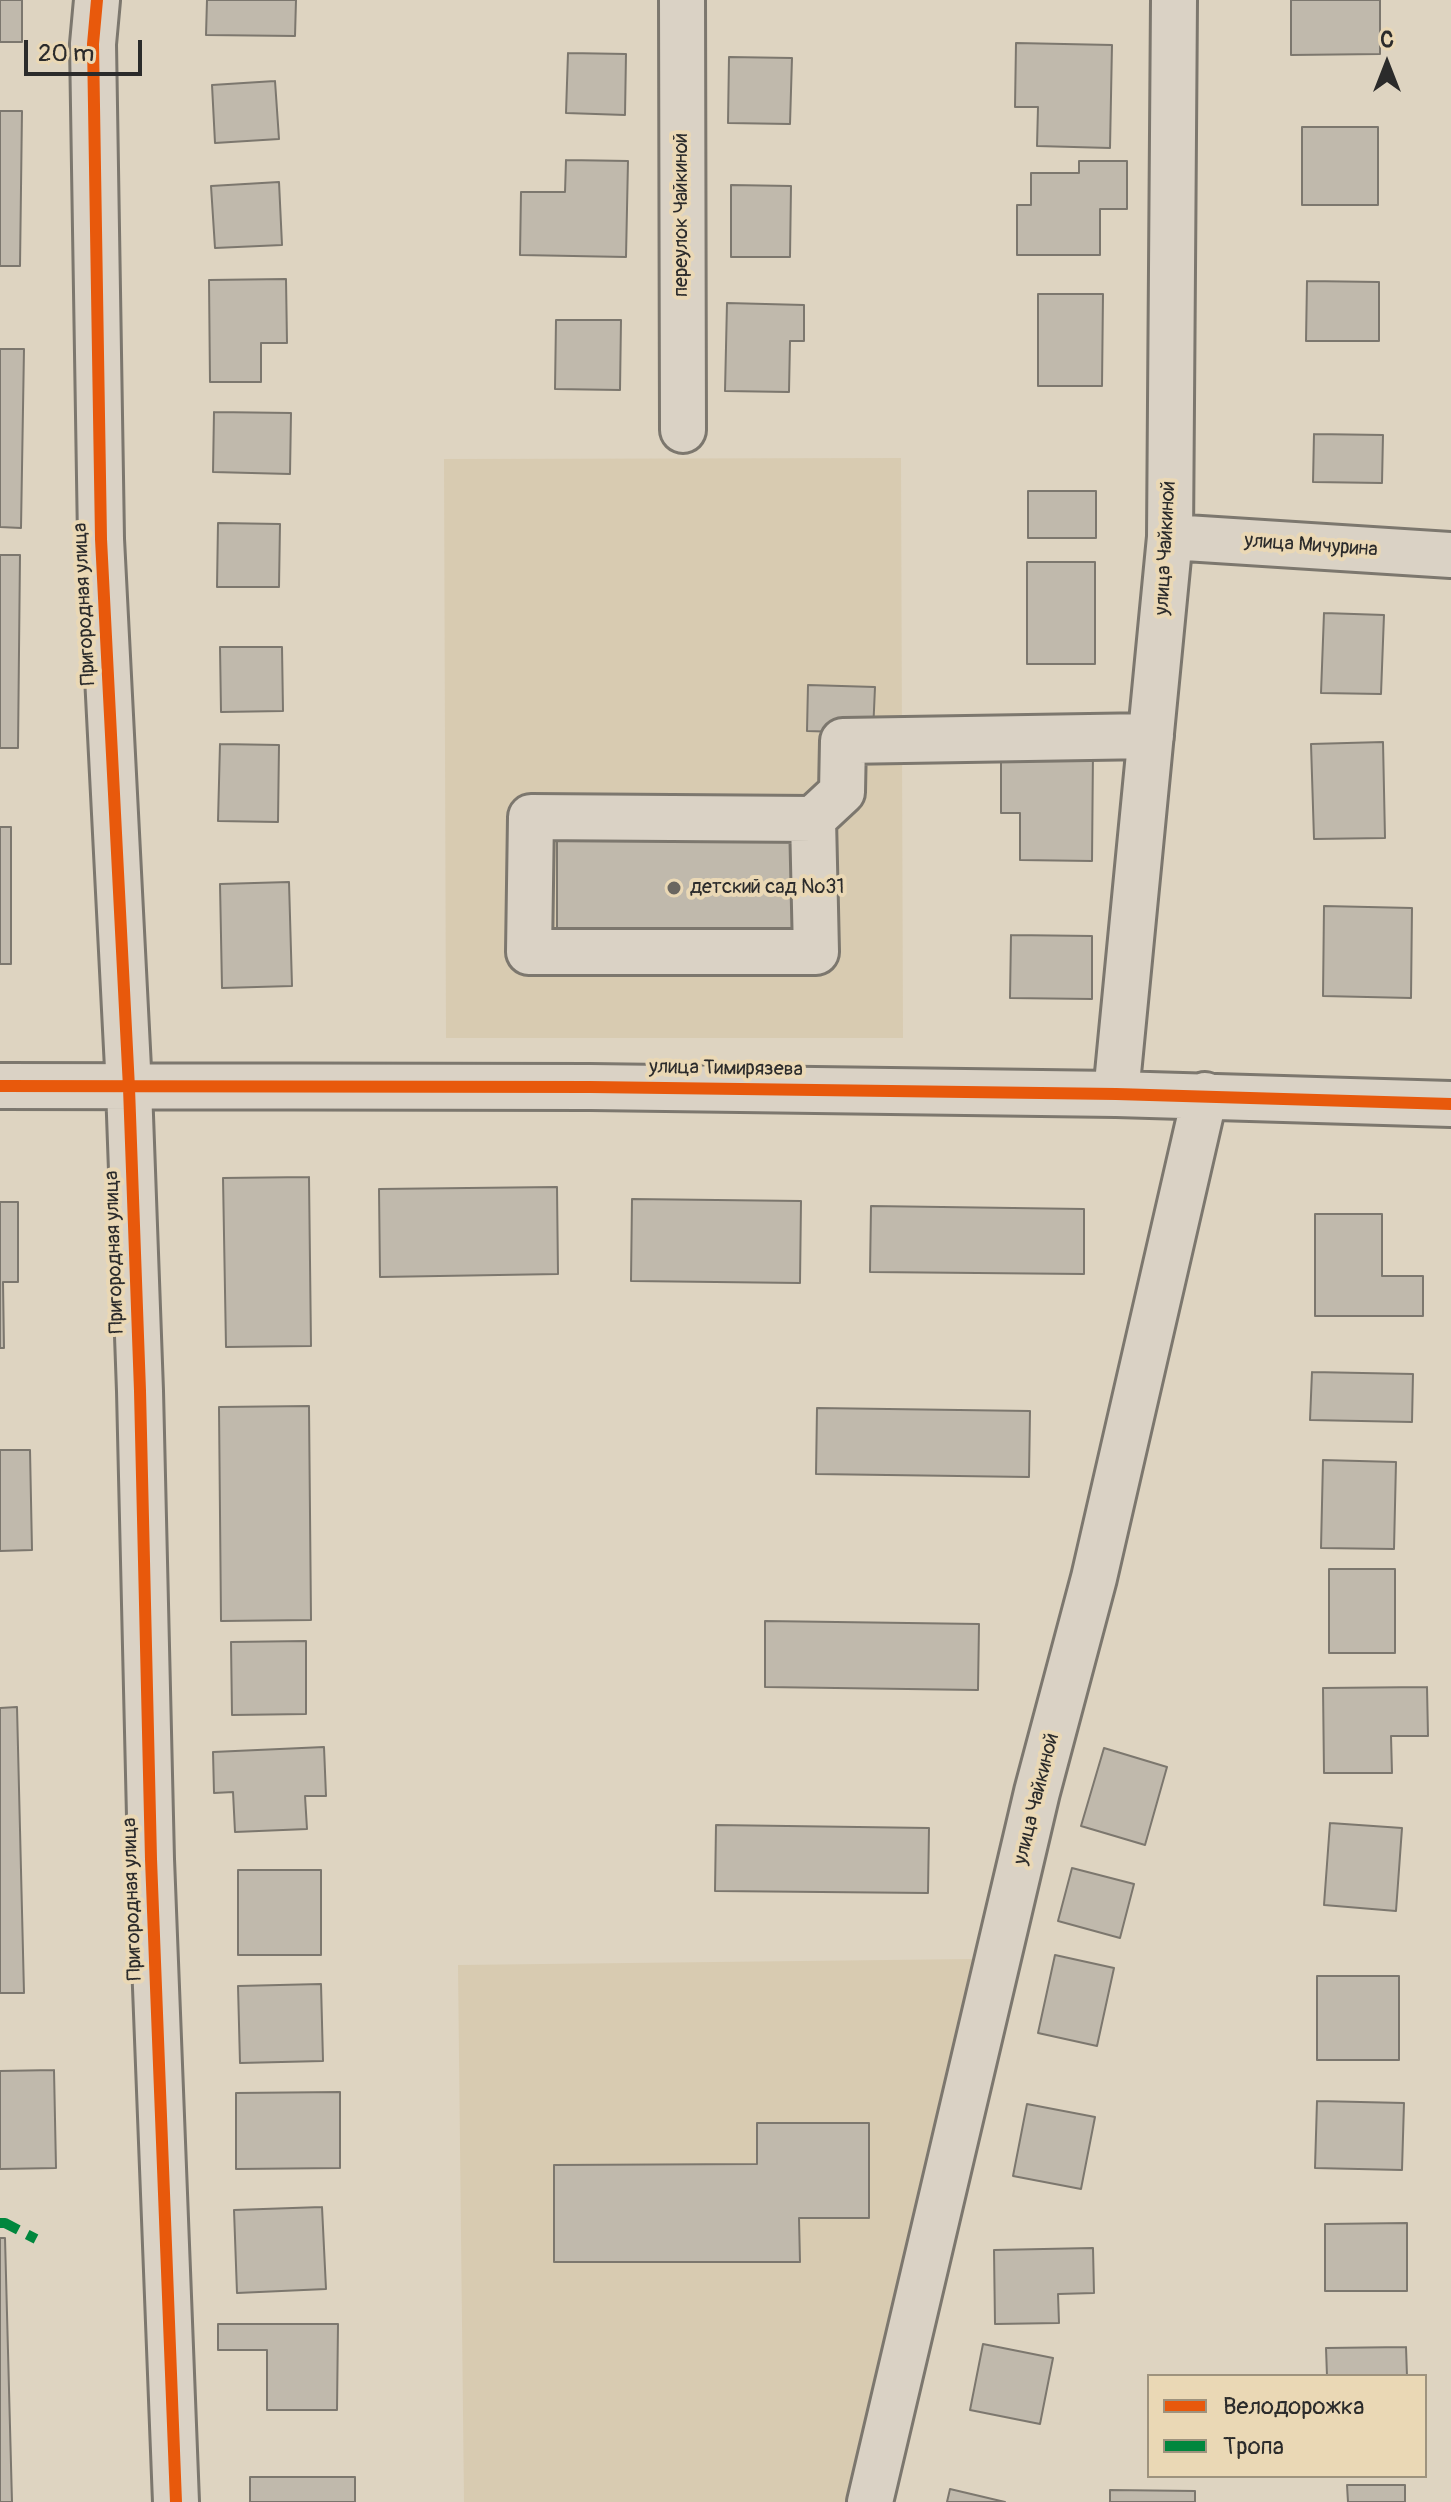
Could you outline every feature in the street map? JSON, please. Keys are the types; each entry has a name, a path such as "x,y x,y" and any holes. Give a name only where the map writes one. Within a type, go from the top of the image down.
{"street":[{"name":"Пригородная улица","path":"97,0 93,44 101,539 129,1088 151,1859 176,2502"},
{"name":"переулок Чайкиной","path":"682,0 683,430"},
{"name":"улица Чайкиной","path":"1116,1094 1170,537 1174,0"},
{"name":"улица Мичурина","path":"1170,537 1451,555"},
{"path":"813,819 816,952 529,952 531,817 813,819 842,792 843,741 1151,736"},
{"name":"улица Тимирязева","path":"0,1086 428,1085 1205,1095 1451,1104"},
{"name":"улица Чайкиной","path":"870,2502 1037,1792 1094,1578 1205,1095"}],"shaded area":[{"name":"детский сад №31","path":"901,458 903,1038 446,1038 444,459"},
{"path":"973,1959 849,2502 464,2502 458,1965"}],"building":[{"path":"0,0 22,0 22,42 0,42"},
{"path":"207,0 296,0 295,36 206,35"},
{"path":"1291,0 1380,0 1380,54 1291,55"},
{"path":"1016,43 1112,45 1110,148 1037,146 1038,107 1015,107"},
{"path":"568,53 626,54 625,115 566,113"},
{"path":"729,57 792,58 790,124 728,123"},
{"path":"275,81 279,139 215,143 212,85"},
{"path":"0,111 22,111 20,266 0,266"},
{"path":"1302,127 1378,127 1378,205 1302,205"},
{"path":"566,160 628,161 626,257 520,255 521,192 565,192"},
{"path":"1079,161 1127,161 1127,209 1100,209 1100,255 1017,255 1017,205 1031,205 1031,173 1079,173"},
{"path":"279,182 282,245 215,248 211,186"},
{"path":"731,185 791,186 790,257 731,257"},
{"path":"286,279 287,343 261,343 261,382 210,382 209,280"},
{"path":"1307,281 1379,282 1379,341 1306,341"},
{"path":"1038,294 1103,294 1102,386 1038,386"},
{"path":"727,303 804,305 804,341 790,341 789,392 725,391"},
{"path":"556,320 621,320 620,390 555,389"},
{"path":"0,349 24,349 21,528 0,527"},
{"path":"214,412 291,413 290,474 213,472"},
{"path":"1314,434 1383,435 1382,483 1313,482"},
{"path":"1028,491 1096,491 1096,538 1028,538"},
{"path":"218,523 280,524 279,587 217,587"},
{"path":"0,555 20,555 18,748 0,748"},
{"path":"1027,562 1095,562 1095,664 1027,664"},
{"path":"1324,613 1384,615 1381,694 1321,693"},
{"path":"220,647 282,647 283,711 221,712"},
{"path":"808,685 875,687 873,733 807,731"},
{"path":"1383,742 1385,838 1314,839 1311,744"},
{"path":"220,744 279,745 278,822 218,821"},
{"path":"1001,750 1093,751 1092,861 1020,860 1020,813 1001,813"},
{"path":"0,827 11,827 11,964 0,964"},
{"path":"557,835 799,837 798,931 557,930"},
{"path":"289,882 292,986 222,988 220,884"},
{"path":"1324,906 1412,908 1411,998 1323,996"},
{"path":"1011,935 1092,936 1092,999 1010,998"},
{"path":"309,1177 311,1346 226,1347 223,1178"},
{"path":"557,1187 558,1274 380,1277 379,1189"},
{"path":"632,1199 801,1201 800,1283 631,1281"},
{"path":"0,1202 18,1202 18,1282 3,1282 4,1348 0,1348"},
{"path":"871,1206 1084,1209 1084,1274 870,1272"},
{"path":"1315,1214 1382,1214 1382,1276 1423,1276 1423,1316 1315,1316"},
{"path":"1312,1372 1413,1374 1412,1422 1310,1420"},
{"path":"309,1406 311,1620 221,1621 219,1407"},
{"path":"817,1408 1030,1411 1029,1477 816,1474"},
{"path":"0,1450 30,1450 32,1550 0,1551"},
{"path":"1323,1460 1396,1462 1394,1549 1321,1548"},
{"path":"1329,1569 1395,1569 1395,1653 1329,1653"},
{"path":"765,1621 979,1624 978,1690 765,1687"},
{"path":"306,1641 306,1714 232,1715 231,1642"},
{"path":"1427,1687 1428,1736 1391,1736 1392,1773 1324,1773 1323,1688"},
{"path":"17,1707 24,1993 0,1993 0,1708"},
{"path":"324,1747 326,1796 305,1796 307,1829 235,1832 233,1792 214,1793 213,1752"},
{"path":"1104,1748 1167,1767 1145,1845 1081,1826"},
{"path":"1330,1823 1402,1828 1396,1911 1324,1905"},
{"path":"716,1825 929,1828 928,1893 715,1891"},
{"path":"1072,1868 1134,1884 1120,1938 1058,1921"},
{"path":"238,1870 321,1870 321,1955 238,1955"},
{"path":"1055,1955 1114,1968 1097,2046 1038,2033"},
{"path":"1317,1976 1399,1976 1399,2060 1317,2060"},
{"path":"321,1984 323,2061 240,2063 238,1986"},
{"path":"54,2070 56,2168 0,2169 0,2071"},
{"path":"340,2092 340,2168 236,2169 236,2093"},
{"path":"1317,2101 1404,2103 1402,2170 1315,2168"},
{"path":"1027,2104 1095,2117 1081,2189 1013,2176"},
{"path":"757,2123 869,2123 869,2218 799,2218 800,2262 554,2262 554,2165 757,2164"},
{"path":"322,2207 326,2289 237,2293 234,2210"},
{"path":"1407,2223 1407,2291 1325,2291 1325,2224"},
{"path":"0,2238 5,2238 12,2502 0,2502"},
{"path":"1093,2248 1094,2293 1058,2294 1059,2323 995,2324 994,2250"},
{"path":"218,2324 338,2324 337,2410 267,2410 267,2350 218,2350"},
{"path":"983,2344 1053,2358 1040,2424 970,2410"},
{"path":"1406,2347 1407,2374 1327,2374 1326,2348"},
{"path":"250,2477 355,2477 355,2502 250,2502"},
{"path":"1347,2485 1405,2485 1405,2502 1348,2502"},
{"path":"950,2489 1005,2502 947,2502"},
{"path":"1110,2490 1195,2491 1195,2502 1110,2502"}],"marked path":[{"path":"0,2223 36,2239"}],"cycle path":[{"path":"97,0 93,44 101,539 129,1088 151,1859 176,2502"},
{"path":"0,1086 590,1087 1116,1094 1451,1104"}],"place":[{"name":"детский сад №31","path":"674,888"}]}
